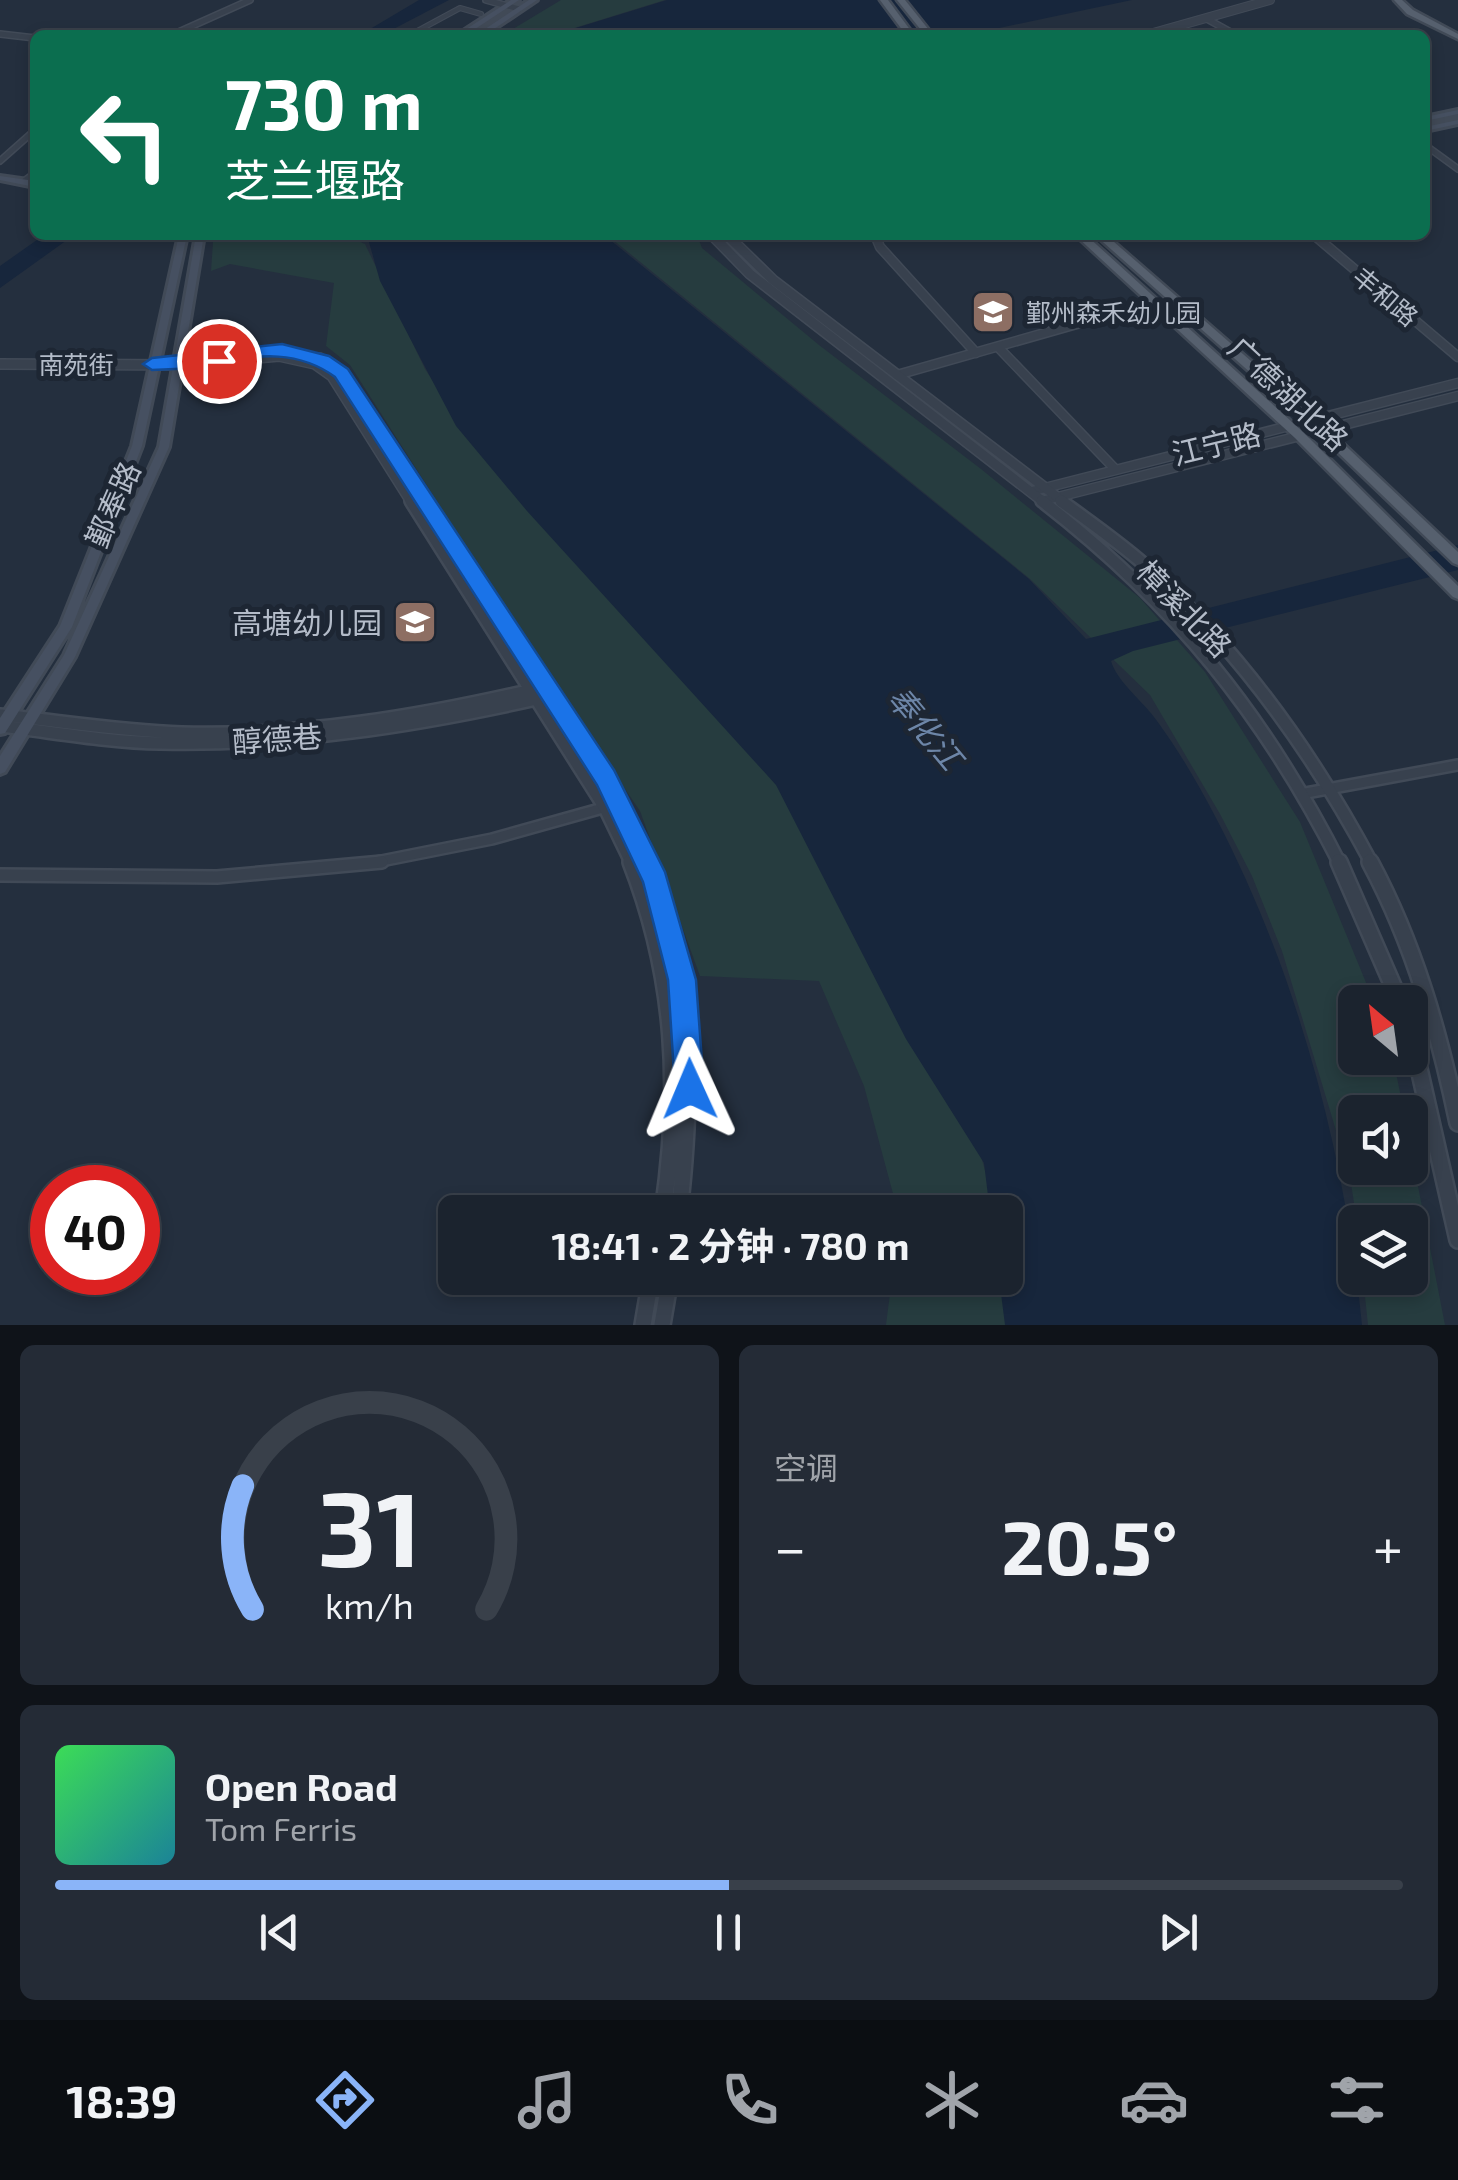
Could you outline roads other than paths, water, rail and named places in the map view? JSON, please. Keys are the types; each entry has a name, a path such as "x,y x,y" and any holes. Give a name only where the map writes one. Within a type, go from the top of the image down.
{"main road":[{"path":"469,30 506,6 534,0"},
{"path":"884,0 906,30"},
{"path":"902,0 924,30"},
{"path":"1398,0 1410,12 1458,34"},
{"path":"1407,0 1458,34"},
{"path":"486,30 518,4"},
{"path":"1430,118 1458,112"},
{"path":"1430,128 1458,122"},
{"path":"0,178 30,183"},
{"name":"鄞奉路","path":"2,723 66,628 138,446 152,364 183,240"},
{"name":"鄞奉路","path":"0,768 69,657 138,513 164,447 199,240"},
{"name":"广德湖北路","path":"1086,240 1288,424 1458,594"},
{"name":"广德湖北路","path":"1106,240 1309,418 1458,560"}],"street":[{"path":"183,30 250,0"},
{"path":"486,0 506,6"},
{"path":"1165,30 1270,0"},
{"path":"419,30 460,8 481,14"},
{"path":"1204,20 1220,30"},
{"path":"1204,20 1225,30"},
{"path":"0,34 30,37"},
{"path":"0,161 30,134"},
{"path":"1430,152 1458,172"},
{"path":"24,181 30,177"},
{"name":"樟溪北路","path":"717,240 750,274 1144,564 1216,637 1275,710 1330,789 1382,889 1427,995 1458,1123"},
{"name":"樟溪北路","path":"731,240 753,264 1045,493 1200,644 1242,696 1306,793 1365,914 1393,985"},
{"path":"877,240 976,353"},
{"name":"丰和路","path":"1320,240 1458,356"},
{"path":"897,375 1154,302"},
{"path":"998,347 1115,469"},
{"path":"179,362 282,350 323,360 342,374 621,803 656,880 682,980 690,1089 681,1195"},
{"path":"179,362 279,356 315,364 332,376 605,808 626,844 650,905 671,1001 675,1062 665,1195"},
{"name":"南苑街","path":"0,364 179,362"},
{"name":"江宁路","path":"1045,493 1115,469 1458,382"},
{"name":"江宁路","path":"1045,493 1458,396"},
{"name":"醇德巷","path":"2,723 27,723 156,743 283,740 469,715 548,692"},
{"path":"1306,793 1458,765"},
{"path":"0,875 180,877 292,873 522,833 621,803"},
{"path":"1420,1075 1458,1240"},
{"path":"643,1325 649,1295"},
{"path":"662,1325 667,1295"}],"water":[{"path":"419,0 449,0 392,30 368,30"},
{"path":"667,0 1132,0 990,30 569,30"},
{"path":"37,240 67,240 0,288 0,266"},
{"name":"奉化江","path":"368,240 610,240 1029,579 1086,639 1458,545 1458,570 1133,651 1111,661 1119,677 1165,732 1196,781 1271,939 1313,1066 1338,1168 1338,1185 1342,1185 1344,1196 1345,1205 1338,1205 1338,1295 1358,1295 1362,1325 1005,1325 1001,1295 1023,1295 1023,1195 988,1195 984,1163 906,1039 776,785 527,511 456,426 380,281"}],"place":[{"name":"鄞州森禾幼儿园","path":"993,312"},
{"name":"高塘幼儿园","path":"415,622"}]}
